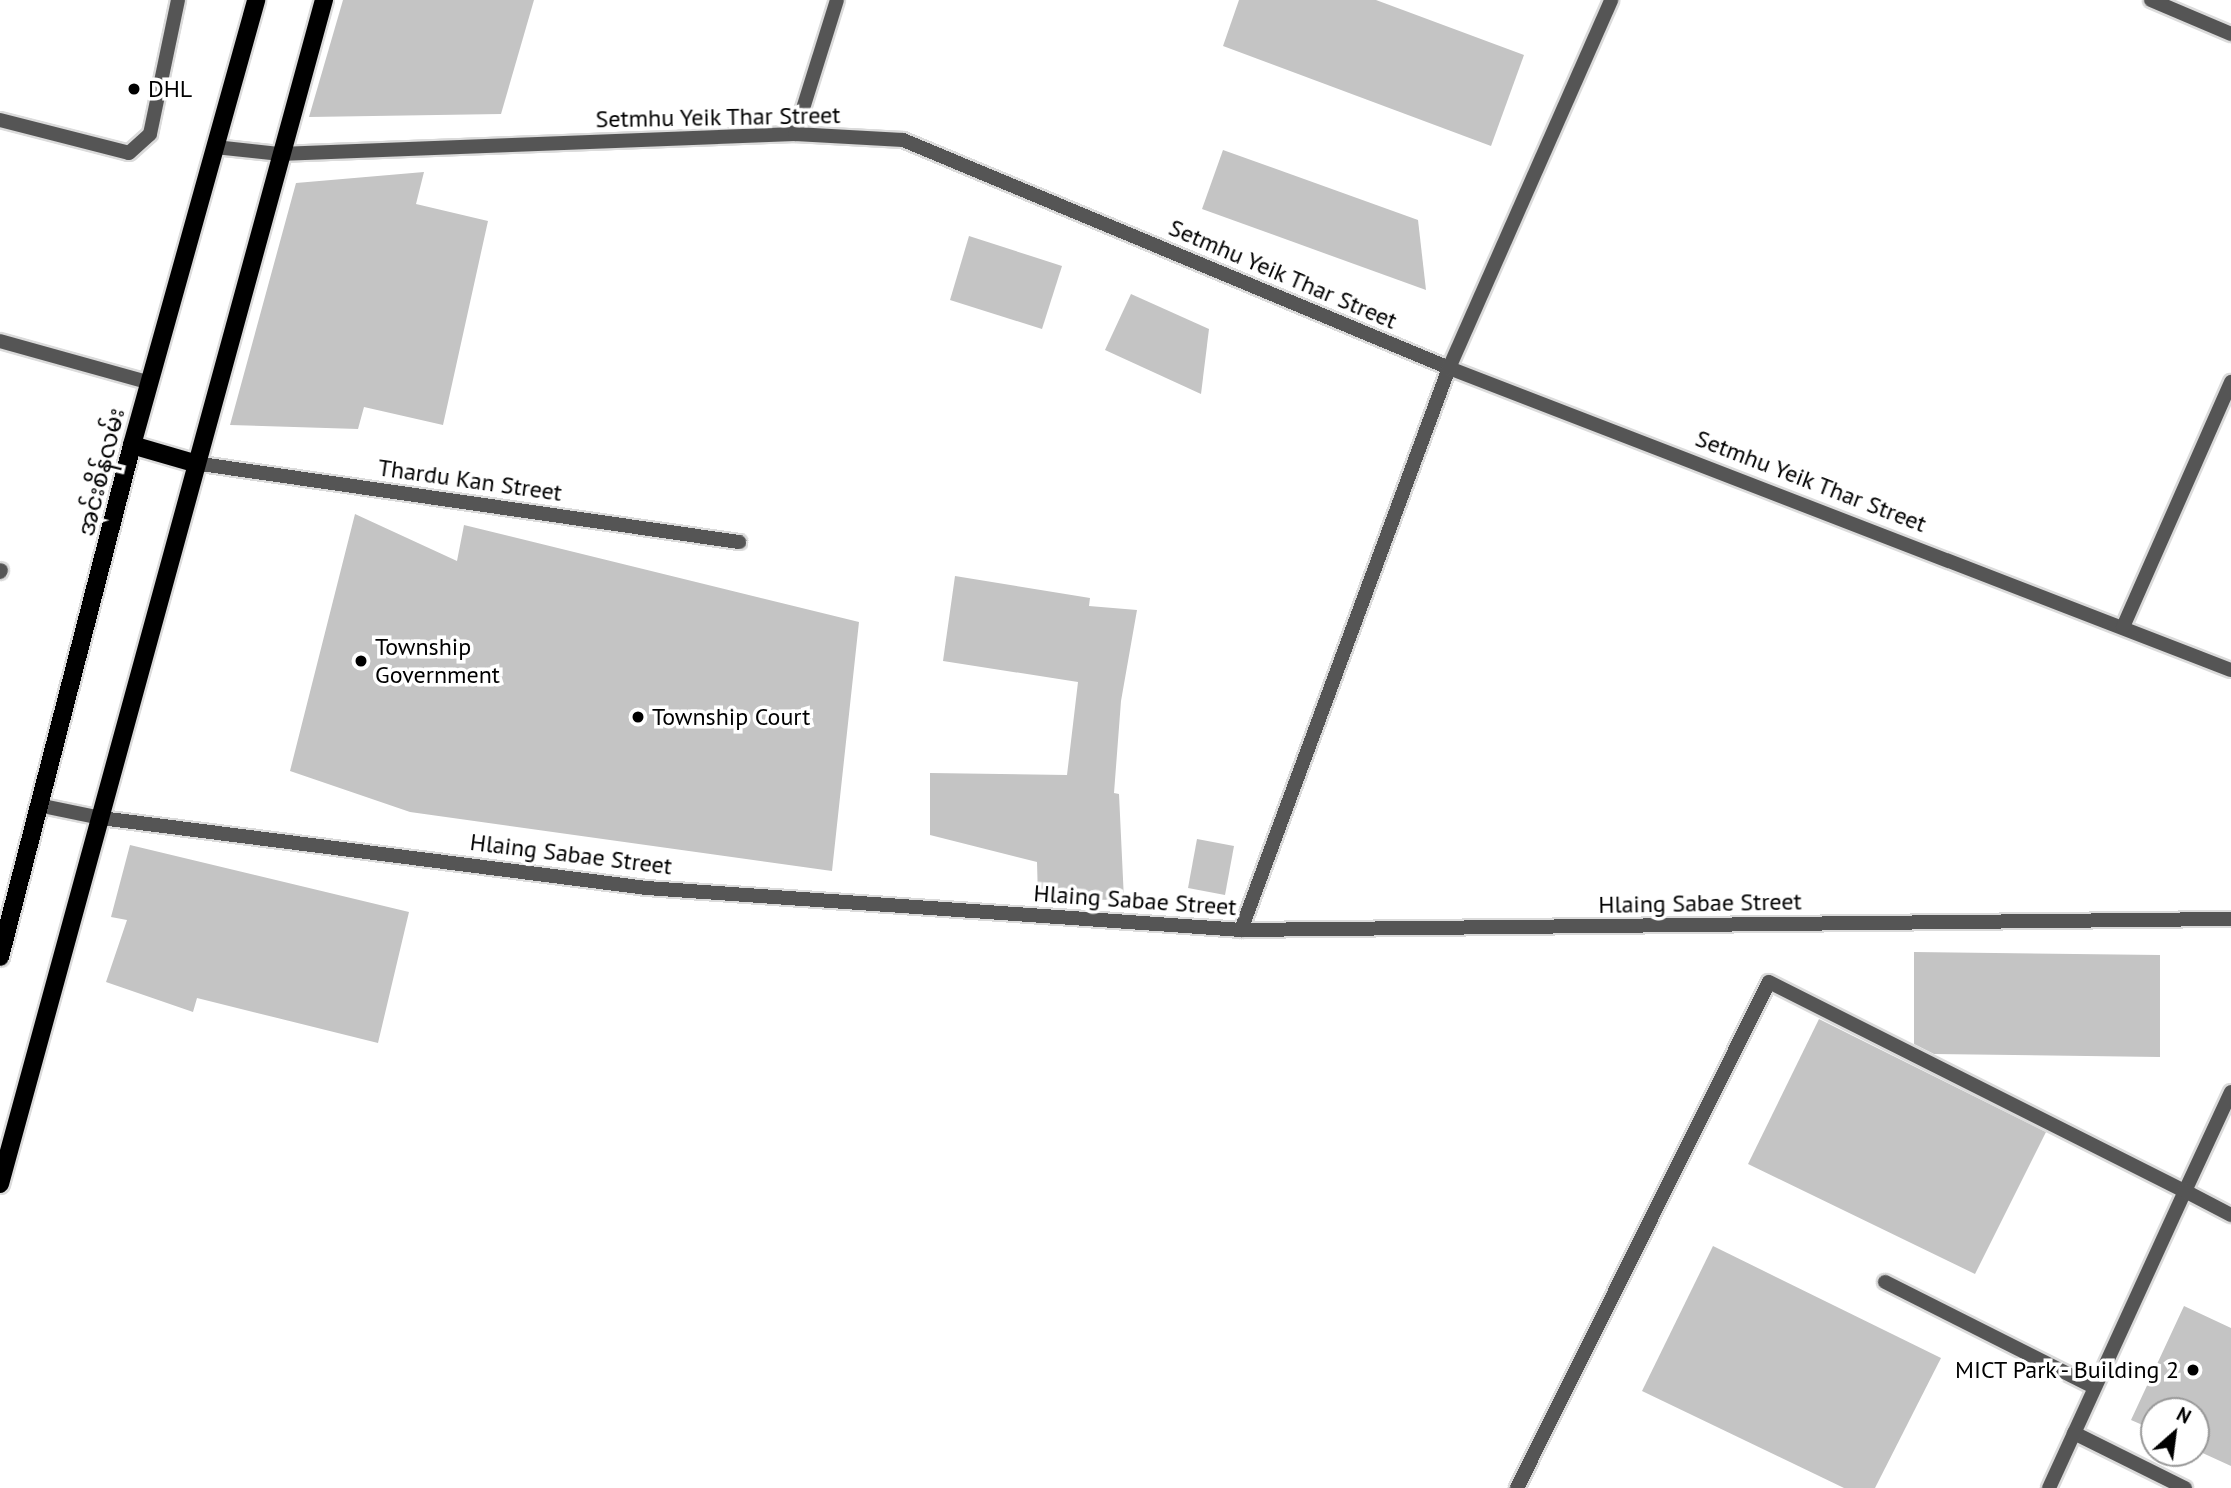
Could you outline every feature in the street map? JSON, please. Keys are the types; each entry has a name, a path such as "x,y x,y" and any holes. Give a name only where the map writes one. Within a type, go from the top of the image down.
{"main road":[{"name":"အင်းစိန်လမ်း","path":"1,946 43,806 132,445 256,0"},
{"path":"0,1184 101,818 194,463 324,0"},
{"path":"132,445 194,463"}],"street":[{"path":"0,120 129,153 150,135 178,0"},
{"path":"795,134 836,0"},
{"path":"1241,930 1449,368 1611,0"},
{"path":"2151,0 2231,34"},
{"name":"Setmhu Yeik Thar Street","path":"215,148 279,154 795,134 903,140 1449,368 2231,670"},
{"path":"0,341 150,383"},
{"path":"2123,627 2231,382"},
{"name":"Thardu Kan Street","path":"194,463 739,542"},
{"name":"Hlaing Sabae Street","path":"43,806 101,818 647,888 1241,930 2231,919"},
{"path":"1517,1488 1769,982 2231,1215"},
{"path":"2049,1488 2231,1092"},
{"path":"1885,1282 2094,1387"},
{"path":"2074,1433 2185,1488"}],"building":[{"path":"343,0 534,0 501,114 309,117"},
{"path":"1239,0 1376,0 1524,55 1491,146 1223,46"},
{"path":"1223,150 1418,220 1426,290 1202,209"},
{"path":"424,172 416,204 488,221 443,425 364,407 358,429 230,425 296,183"},
{"path":"969,236 1062,266 1042,329 950,300"},
{"path":"1131,294 1209,329 1201,394 1105,350"},
{"name":"Township Court","path":"355,514 457,561 464,525 859,622 832,871 410,812 290,771"},
{"path":"955,576 1090,598 1089,606 1137,610 1121,701 1114,793 1119,794 1124,900 1038,899 1037,862 930,835 930,773 1067,775 1078,682 943,661"},
{"path":"1197,839 1234,846 1225,895 1188,888"},
{"path":"130,845 409,912 378,1043 197,998 193,1012 106,982 127,920 111,917"},
{"path":"1914,952 2160,955 2160,1057 1934,1054 1914,1044"},
{"path":"1819,1019 2046,1132 1975,1274 1748,1164"},
{"path":"1713,1246 1941,1358 1875,1488 1844,1488 1642,1391"},
{"name":"MICT Park - Building 2","path":"2184,1306 2231,1328 2231,1466 2210,1456 2210,1397 2142,1397"},
{"name":"MICT Park - Building 2","path":"2140,1401 2140,1424 2131,1420"}],"place":[{"name":"DHL","path":"134,89"},
{"name":"Township Government","path":"361,661"},
{"name":"Township Court","path":"638,717"},
{"name":"MICT Park - Building 2","path":"2193,1370"}]}
